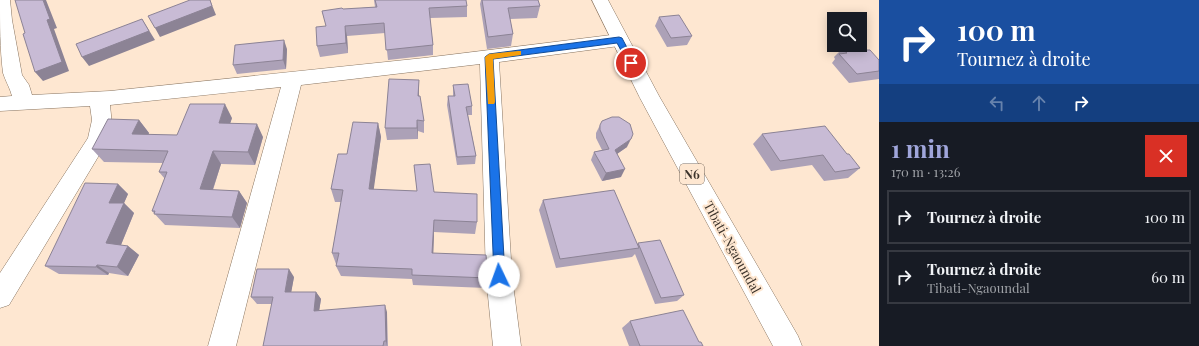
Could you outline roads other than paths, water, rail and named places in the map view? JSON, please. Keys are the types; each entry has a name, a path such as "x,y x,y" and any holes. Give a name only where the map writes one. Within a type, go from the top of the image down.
{"main road":[{"path":"2,0 3,20 13,75 24,102"},
{"name":"Tibati-Ngaoundal","path":"600,0 619,40 788,346"},
{"path":"0,104 98,99 293,79 489,57 619,40"},
{"path":"489,57 499,276 507,346"},
{"path":"222,346 293,79"},
{"path":"0,296 97,141 103,127 103,116 98,99"}]}
